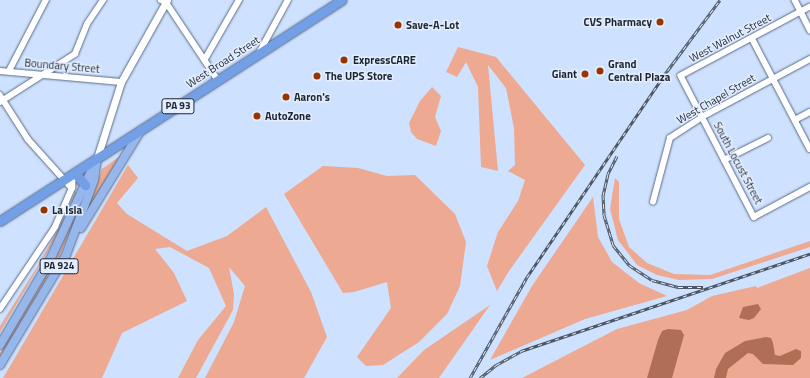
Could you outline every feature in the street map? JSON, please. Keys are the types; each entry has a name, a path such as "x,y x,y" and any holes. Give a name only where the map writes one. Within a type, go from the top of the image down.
{"highway":[{"name":"West Broad Street","path":"97,158 342,0"},
{"name":"PA 93","path":"0,221 97,158"},
{"path":"74,173 85,185"}],"main road":[{"path":"66,255 141,130"},
{"path":"85,185 97,158"},
{"name":"PA 924","path":"0,365 66,255 94,180 97,158"},
{"name":"PA 924","path":"0,345 50,260 85,185"}],"street":[{"path":"9,71 46,0"},
{"path":"72,188 63,180 28,139 1,99 45,74 75,54 87,24 103,0"},
{"path":"205,59 239,0"},
{"path":"259,53 288,0"},
{"path":"795,0 810,30"},
{"path":"97,158 122,82 165,1 218,80"},
{"name":"West Walnut Street","path":"681,76 810,7"},
{"path":"752,38 810,149"},
{"name":"West Chapel Street","path":"653,202 670,138 702,117 810,59"},
{"name":"Boundary Street","path":"0,71 122,82"},
{"name":"South Locust Street","path":"681,76 754,216 810,187"},
{"path":"795,120 810,112"},
{"path":"724,160 768,138"},
{"path":"1,304 55,227 72,188 74,173"}],"shaded area":[{"path":"458,47 496,57 585,165 509,271 497,291 487,266 498,232 518,201 525,180 508,171 515,165 514,128 506,88 488,65 498,171 481,167 478,87 466,62 457,77 446,72"},
{"path":"432,87 441,96 435,117 441,131 436,146 417,139 411,132 409,123 420,101"},
{"path":"123,154 88,209 102,169"},
{"path":"128,165 138,178 117,203 127,214 187,251 227,236 266,207 311,292 327,337 304,378 205,378 234,322 245,286 229,267 234,294 233,310 196,378 178,378 198,340 226,306 209,268 170,247 155,249 174,273 187,301 122,333 102,378 3,378"},
{"path":"323,166 358,168 387,176 415,175 455,214 466,242 460,286 447,314 419,342 383,365 366,366 357,357 391,308 387,282 354,292 343,293 284,194"},
{"path":"615,178 619,182 619,219 629,247 647,263 674,274 710,275 810,241 810,247 712,279 679,280 657,275 637,265 618,240 610,209"},
{"path":"75,192 77,193 61,229 0,332 0,326 37,267 69,210"},
{"path":"593,197 598,237 612,262 639,283 667,296 585,319 490,360 532,286"},
{"path":"84,199 59,257 0,359 0,353 43,281"},
{"path":"810,268 810,378 522,378 617,329 687,310 712,296 756,286 757,288"},
{"path":"758,304 761,309 754,318 749,320 739,318 743,307"},
{"path":"490,305 439,378 397,378 424,350"},
{"path":"668,329 681,330 684,335 672,378 647,378 658,340 662,331"},
{"path":"766,337 771,338 775,355 780,356 796,349 801,351 801,358 793,365 763,364 753,354 748,353 728,369 726,378 714,378 716,369 725,353 745,341"}],"railway":[{"path":"470,378 527,277 662,78 720,0"},
{"path":"617,156 608,174 603,195 604,215 613,245 629,265 652,280 679,287 703,287"},
{"path":"480,378 496,365 521,351 810,254"}],"place":[{"name":"CVS Pharmacy","path":"660,22"},
{"name":"Save-A-Lot","path":"398,25"},
{"name":"ExpressCARE","path":"344,60"},
{"name":"Grand Central Plaza","path":"600,71"},
{"name":"Giant","path":"585,74"},
{"name":"The UPS Store","path":"317,76"},
{"name":"Aaron's","path":"286,97"},
{"name":"AutoZone","path":"257,116"},
{"name":"La Isla","path":"44,210"}]}
